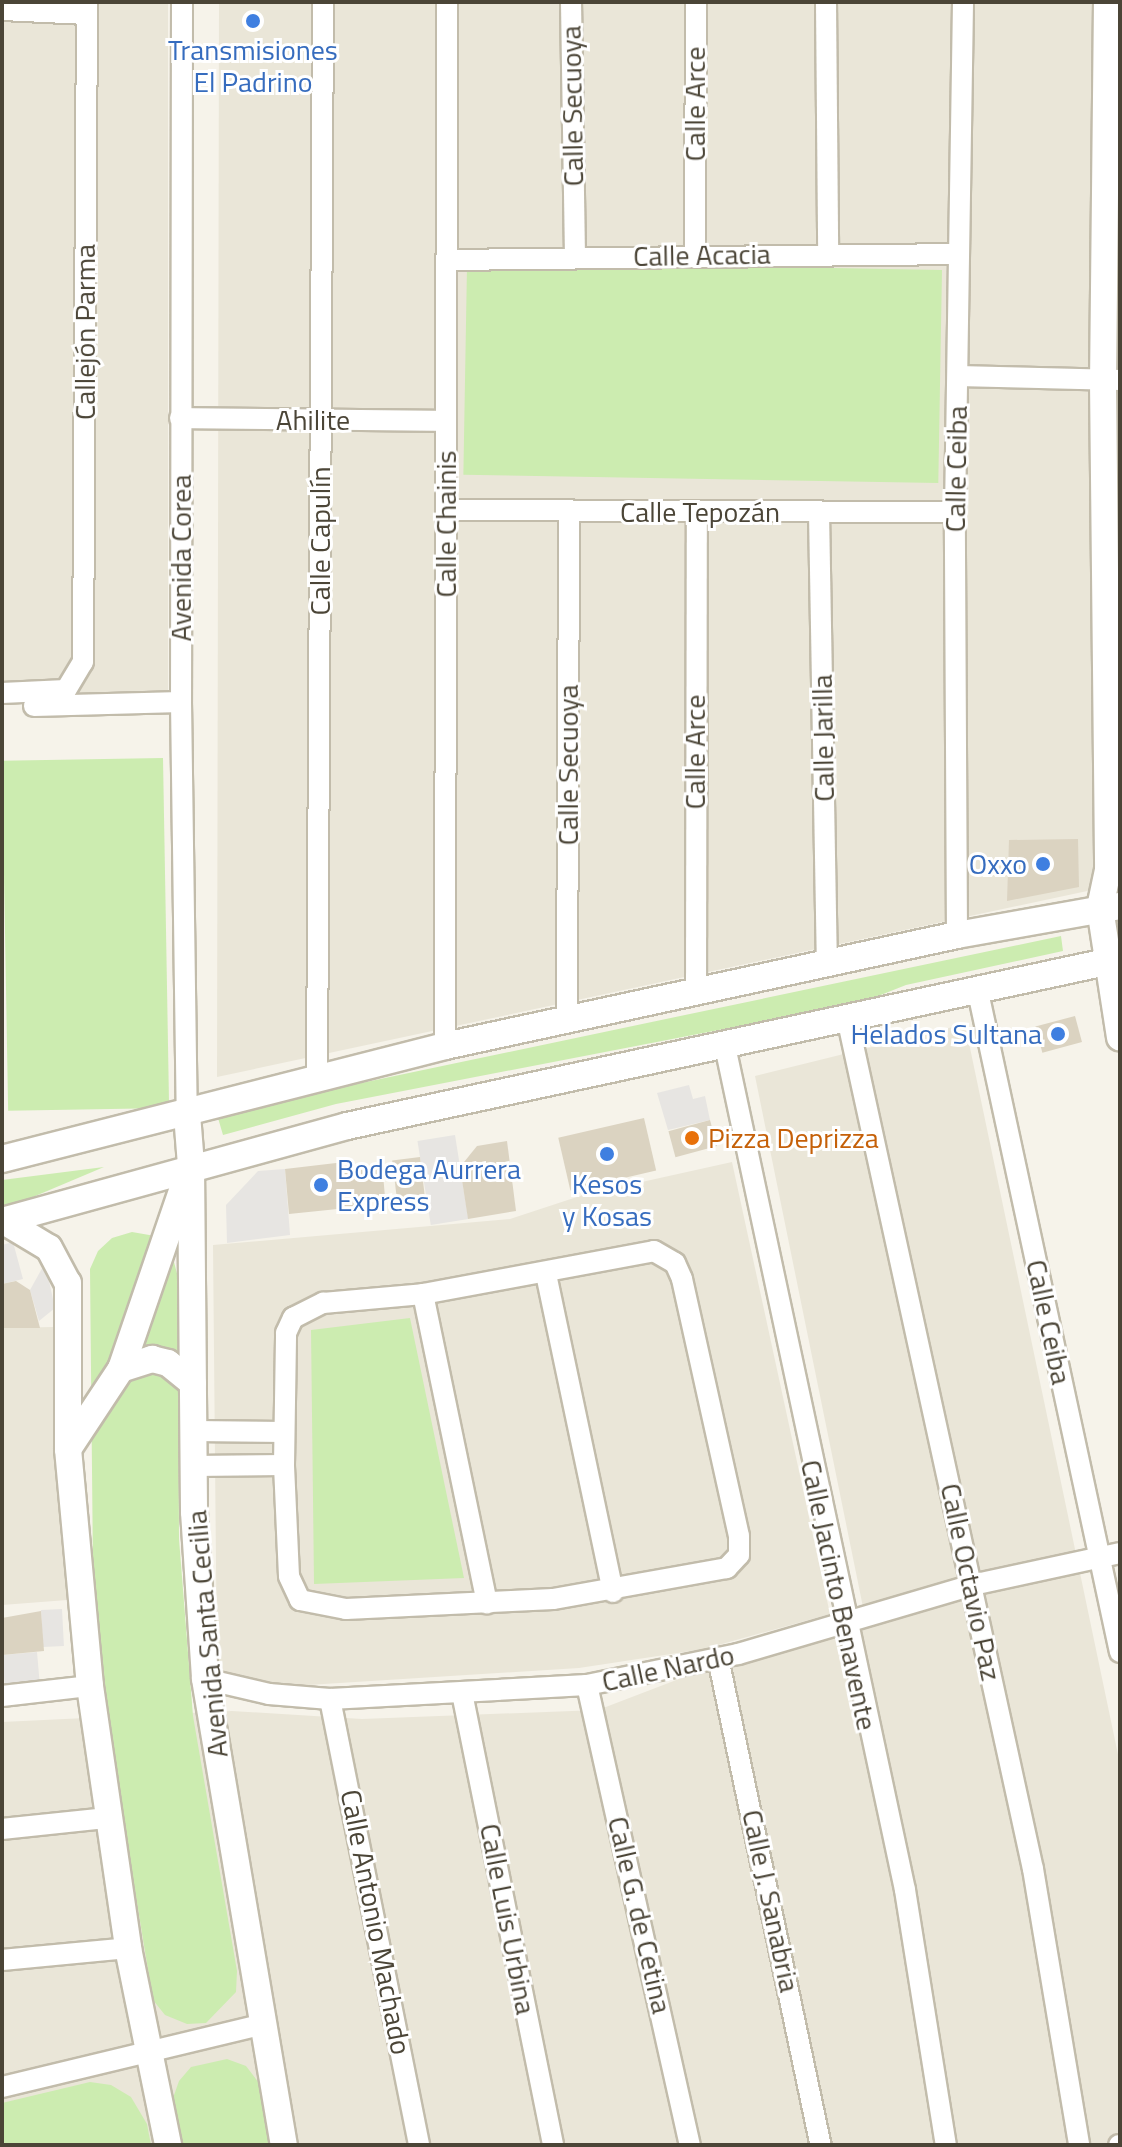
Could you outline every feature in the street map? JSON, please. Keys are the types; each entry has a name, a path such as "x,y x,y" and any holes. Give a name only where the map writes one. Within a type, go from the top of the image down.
{"street":[{"name":"Avenida Corea","path":"182,2 181,702 187,1114"},
{"name":"Calle Capulín","path":"317,1080 323,2"},
{"name":"Calle Chainis","path":"445,1046 447,2"},
{"name":"Calle Secuoya","path":"571,2 575,257"},
{"name":"Calle Arce","path":"695,255 696,2"},
{"path":"826,2 828,253"},
{"name":"Calle Ceiba","path":"957,935 955,512 963,2"},
{"path":"1107,2 1114,879 1110,907 1120,1037"},
{"path":"2,10 86,8"},
{"name":"Callejón Parma","path":"2,693 66,690 83,662 86,8"},
{"name":"Calle Acacia","path":"447,260 828,253 957,254"},
{"path":"958,376 1111,380"},
{"name":"Ahilite","path":"180,418 446,421"},
{"name":"Calle Tepozán","path":"446,510 955,512"},
{"name":"Calle Secuoya","path":"567,1019 569,510"},
{"name":"Calle Arce","path":"696,991 697,512"},
{"name":"Calle Jarilla","path":"819,512 827,964"},
{"path":"2,707 181,702"},
{"path":"2,1159 445,1046 957,935 1110,907"},
{"path":"3,1221 191,1165 347,1126 848,1022 1113,960"},
{"name":"Calle Ceiba","path":"978,992 1110,1555 1120,1652"},
{"name":"Calle Octavio Paz","path":"848,1022 1033,1869 1079,2145"},
{"name":"Calle Jacinto Benavente","path":"725,1046 844,1623 905,1890 946,2145"},
{"name":"Avenida Santa Cecilia","path":"187,1114 191,1165 194,1466 205,1679 260,2025 284,2145"},
{"path":"68,1449 121,1369 191,1165"},
{"path":"3,1221 49,1248 68,1283 68,1449 90,1686 128,1948 168,2145"},
{"path":"654,1251 675,1263 739,1536 739,1555 727,1568 613,1592 487,1603 346,1609 300,1600 289,1576 284,1465 286,1333 293,1318 323,1303 423,1294 546,1274 654,1251"},
{"path":"546,1274 613,1592"},
{"path":"423,1294 487,1603"},
{"path":"121,1369 152,1359 168,1363 193,1383"},
{"path":"194,1431 284,1432"},
{"path":"194,1466 284,1465"},
{"name":"Calle Nardo","path":"205,1679 269,1694 330,1699 587,1685 718,1658 972,1585 1110,1555"},
{"name":"Calle J. Sanabria","path":"718,1658 821,2145"},
{"name":"Calle G. de Cetina","path":"587,1685 690,2145"},
{"path":"2,1696 90,1686"},
{"name":"Calle Luis Urbina","path":"462,1693 553,2145"},
{"name":"Calle Antonio Machado","path":"330,1699 419,2145"},
{"path":"2,1829 107,1818"},
{"path":"2,1960 128,1948"},
{"path":"2,2087 260,2025"}],"shaded area":[{"path":"2,2 168,2 168,704 2,704"},
{"path":"219,2 1120,2 1120,884 217,1077"},
{"path":"965,1024 1120,1764 1120,2145 2,2145 2,1722 232,1711 362,1719 598,1710 739,1656 865,1617 755,1076"},
{"path":"689,1085 693,1099 705,1096 710,1120 668,1130 657,1093"},
{"path":"455,1135 468,1219 431,1225 417,1141"},
{"path":"732,1162 830,1614 704,1649 579,1668 292,1686 217,1671 213,1245 510,1219 583,1195"},
{"path":"285,1169 290,1235 227,1243 226,1205 258,1171"},
{"path":"13,1242 23,1279 2,1284 2,1245"},
{"path":"45,1263 55,1308 39,1321 30,1290"},
{"path":"53,1327 67,1600 2,1605 2,1328"},
{"path":"62,1609 64,1646 43,1647 41,1610"},
{"path":"37,1652 40,1684 5,1687 2,1655"}],"green space":[{"path":"467,262 942,270 938,483 463,475"},
{"path":"163,758 169,1108 8,1111 2,761"},
{"path":"1061,936 1063,951 906,985 863,1002 336,1104 223,1135 218,1118 347,1086"},
{"path":"104,1167 14,1205 2,1208 2,1180"},
{"path":"132,1232 155,1236 171,1251 178,1277 179,1539 193,1716 237,1971 236,1992 206,2023 187,2024 165,2015 153,2000 106,1714 93,1570 90,1269 98,1251 112,1238"},
{"path":"410,1318 464,1578 314,1584 311,1330"},
{"path":"227,2059 246,2066 259,2083 274,2145 180,2145 173,2098 179,2081 191,2067"},
{"path":"90,2082 111,2085 131,2097 147,2124 151,2145 2,2145 2,2103"}],"building":[{"name":"Oxxo","path":"1078,839 1079,887 1007,901 1009,840"},
{"name":"Helados Sultana","path":"1075,1016 1082,1042 1042,1053 1035,1027"},
{"name":"Kesos y Kosas","path":"644,1118 656,1171 570,1190 558,1138"},
{"name":"Pizza Deprizza","path":"710,1120 717,1146 675,1157 668,1131"},
{"path":"507,1141 516,1211 468,1219 460,1167 477,1146"},
{"path":"420,1157 426,1204 398,1207 392,1160"},
{"name":"Bodega Aurrera Express","path":"353,1161 354,1167 382,1163 385,1197 356,1201 357,1207 289,1214 285,1169"},
{"path":"16,1281 30,1290 40,1328 2,1328 2,1284"},
{"path":"41,1611 44,1651 2,1655 2,1618"}],"place":[{"name":"Transmisiones El Padrino","path":"253,21"},
{"name":"Oxxo","path":"1043,864"},
{"name":"Helados Sultana","path":"1058,1034"},
{"name":"Pizza Deprizza","path":"692,1138"},
{"name":"Kesos y Kosas","path":"607,1154"},
{"name":"Bodega Aurrera Express","path":"321,1185"}]}
